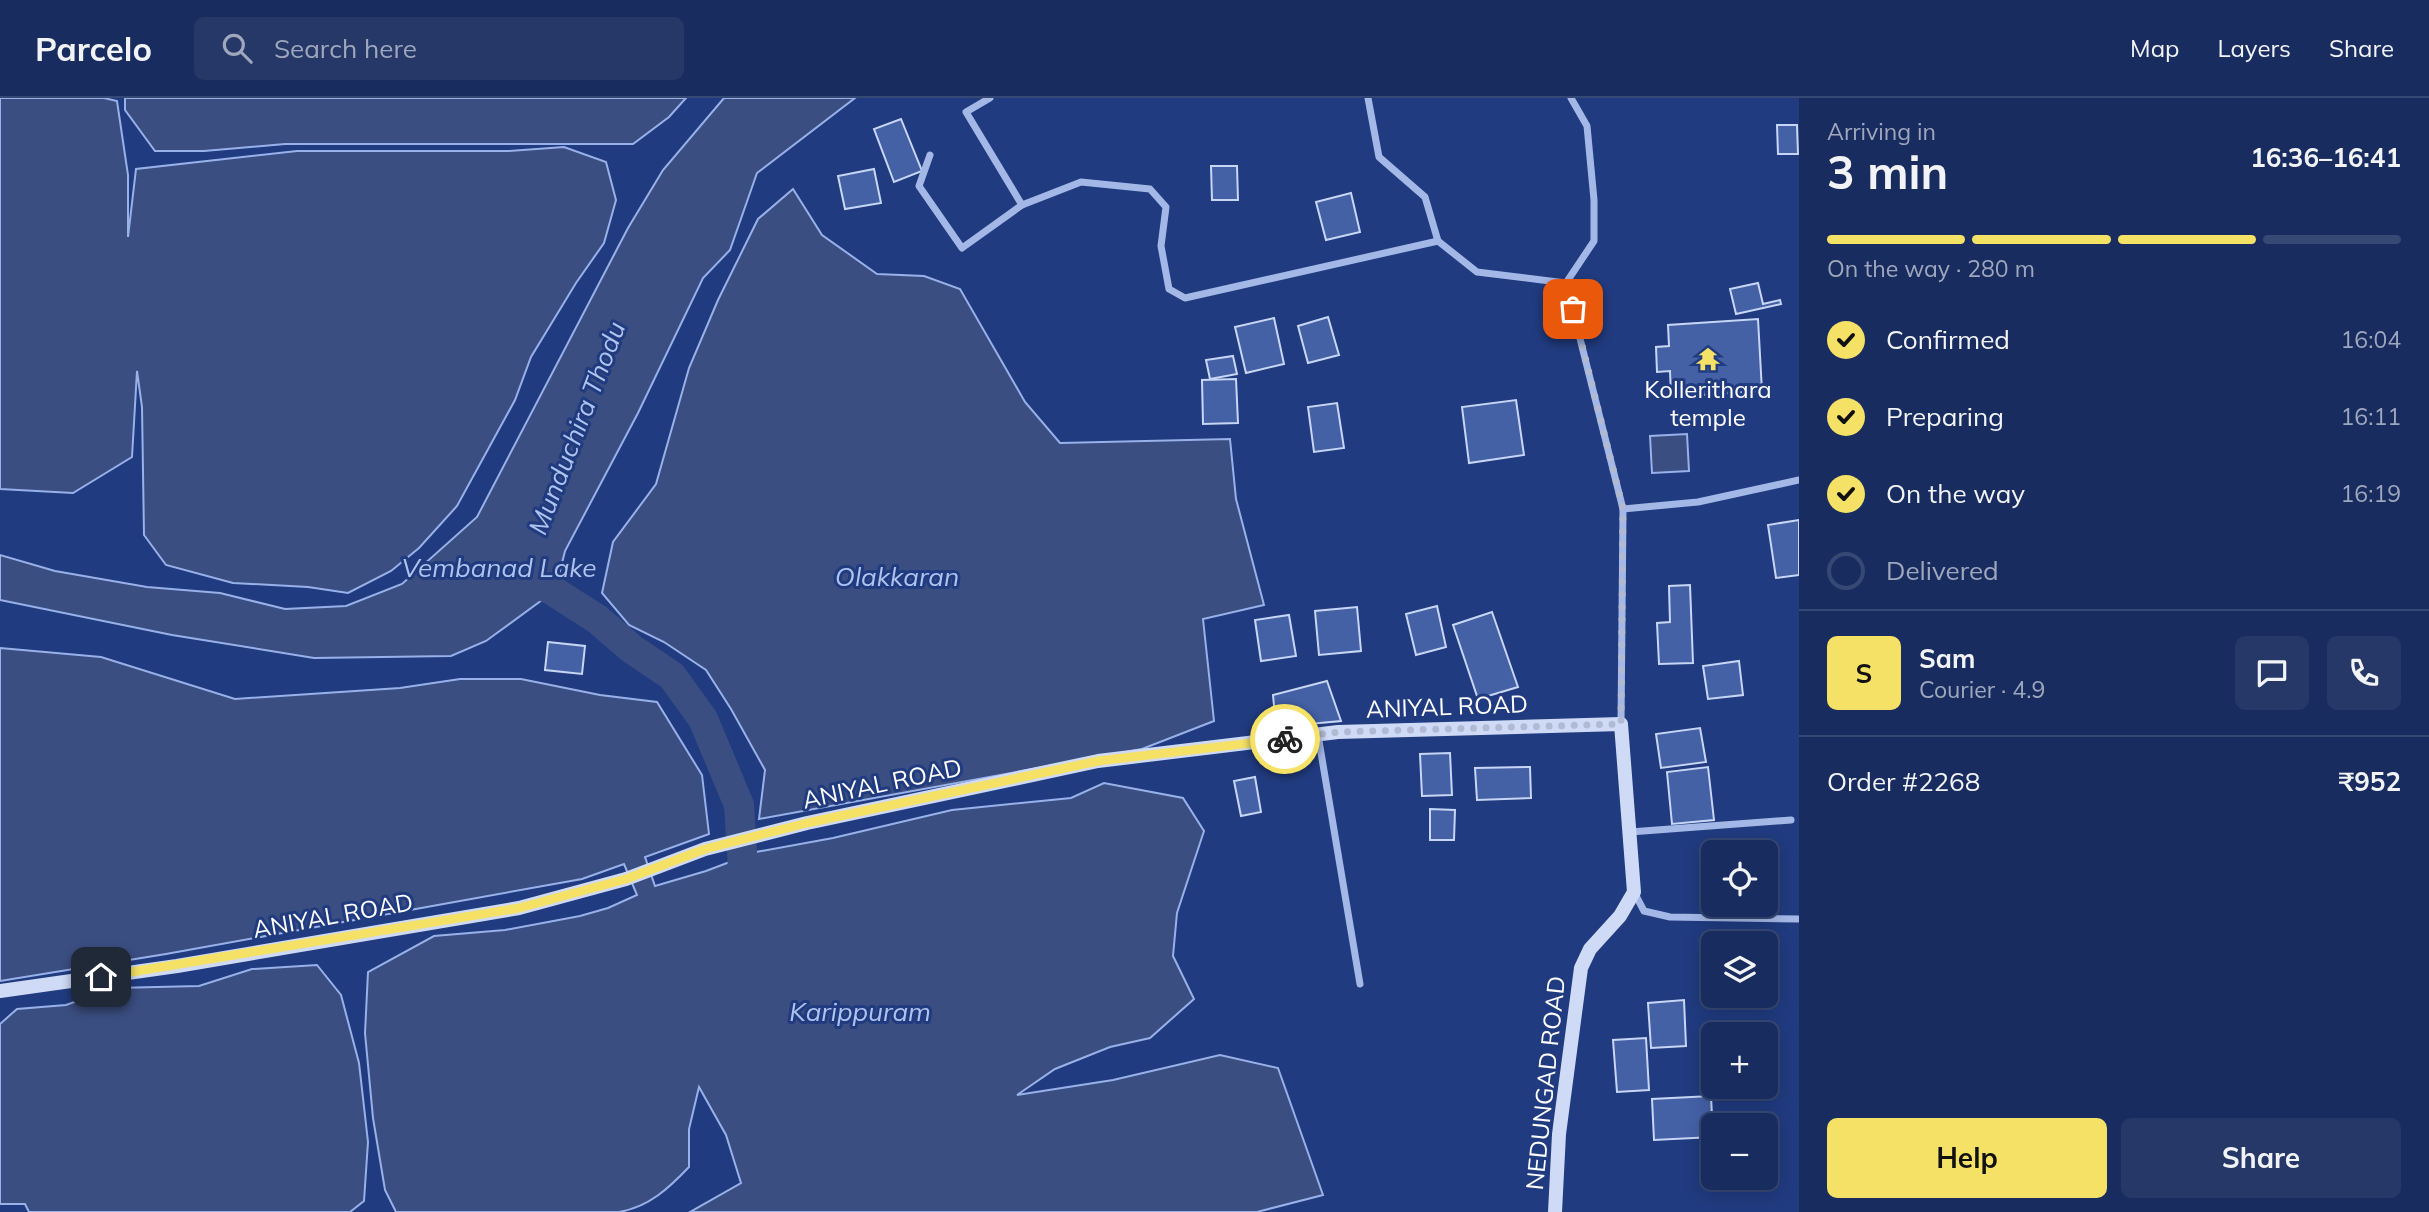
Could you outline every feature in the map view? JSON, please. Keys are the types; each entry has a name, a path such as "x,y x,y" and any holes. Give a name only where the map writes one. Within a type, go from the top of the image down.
{"main road":[{"name":"ANIYAL ROAD","path":"0,992 519,908 626,879 705,849 759,835 1098,761 1338,732 1621,724"},
{"path":"1621,724 1634,891"},
{"name":"NEDUNGAD ROAD","path":"1555,1212 1559,1134 1581,968 1590,949 1620,916 1634,891"}],"street":[{"path":"990,98 966,112 1022,205"},
{"path":"1368,98 1378,157 1425,197 1438,242 1476,272 1566,284"},
{"path":"1571,98 1587,126 1594,200 1594,241 1566,284 1623,509 1621,724"},
{"path":"930,155 919,186 962,248 1022,205 1081,182 1150,189 1166,206 1161,246 1169,289 1185,298 1438,242"},
{"path":"1623,509 1698,502 1799,480"},
{"path":"1318,735 1360,984"},
{"path":"1630,832 1791,820"},
{"path":"1634,891 1644,911 1670,917 1799,919"}],"water":[{"path":"0,98 104,98 117,101 128,175 128,237 136,169 297,151 509,151 564,147 606,162 616,200 604,243 531,357 515,400 457,506 419,548 391,571 348,593 308,587 233,583 166,565 144,535 142,407 137,371 132,457 73,493 0,489"},
{"path":"125,98 686,98 669,117 633,144 285,144 204,151 155,151 125,110"},
{"name":"Vembanad Lake","path":"724,98 855,98 757,173 730,250 703,278 638,413 565,551 558,579 542,600 486,641 451,656 314,658 172,635 0,600 0,555 55,571 147,587 220,593 285,609 346,606 402,584 477,517 628,228 663,170"},
{"name":"Olakkaran","path":"793,189 822,235 877,274 924,276 960,289 1025,402 1060,443 1230,439 1236,499 1264,605 1203,619 1214,721 1142,749 759,819 765,770 706,670 664,642 629,625 602,593 613,542 656,484 689,368 718,300 758,219"},
{"path":"1687,434 1689,471 1652,473 1650,436"},
{"name":"Karippuram","path":"0,648 101,657 235,699 400,688 460,679 521,679 600,695 657,702 702,775 709,834 645,857 655,886 756,852 833,838 952,810 1071,798 1104,783 1183,798 1204,831 1177,913 1173,956 1194,999 1150,1038 1110,1047 1055,1069 1017,1095 1113,1080 1220,1055 1278,1068 1323,1195 1257,1212 690,1212 741,1183 726,1135 699,1087 689,1129 689,1167 666,1189 640,1206 619,1212 396,1212 385,1190 373,1118 365,1033 368,972 434,936 505,930 608,908 637,895 624,864 582,879 0,981"},
{"path":"317,965 341,995 359,1063 368,1142 364,1201 350,1212 29,1212 25,1204 0,1204 0,1024 17,1009 66,1005 114,988 199,986 252,969"}],"building":[{"path":"901,119 922,171 894,182 874,129"},
{"path":"1777,125 1797,125 1798,154 1778,154"},
{"path":"1211,166 1237,166 1238,200 1212,200"},
{"path":"874,169 881,203 845,209 838,176"},
{"path":"1351,193 1360,232 1326,240 1316,202"},
{"path":"1758,283 1763,304 1780,300 1781,304 1736,314 1730,289"},
{"path":"1328,317 1339,355 1308,363 1298,326"},
{"path":"1274,318 1284,364 1246,373 1235,327"},
{"name":"Kollerithara temple","path":"1758,319 1762,391 1671,397 1670,371 1657,372 1656,347 1669,346 1668,325"},
{"path":"1233,356 1237,374 1210,379 1206,360"},
{"path":"1236,379 1238,423 1203,424 1202,380"},
{"path":"1516,400 1524,455 1469,463 1462,407"},
{"path":"1337,403 1344,448 1314,452 1308,407"},
{"path":"1799,520 1799,575 1776,578 1768,525"},
{"path":"1690,585 1693,663 1659,664 1657,623 1670,622 1669,586"},
{"path":"1437,606 1446,647 1416,655 1406,614"},
{"path":"1357,607 1361,651 1319,655 1315,611"},
{"path":"1492,612 1518,687 1478,699 1453,625"},
{"path":"1289,615 1296,656 1261,661 1255,620"},
{"path":"548,642 585,646 582,674 545,670"},
{"path":"1739,661 1743,695 1708,699 1703,666"},
{"path":"1327,681 1341,721 1276,727 1273,695"},
{"path":"1700,728 1706,762 1661,768 1656,734"},
{"path":"1450,753 1452,795 1422,796 1420,754"},
{"path":"1530,767 1531,798 1477,800 1475,768"},
{"path":"1708,767 1714,820 1672,824 1667,772"},
{"path":"1255,777 1261,812 1241,816 1234,781"},
{"path":"1430,809 1455,810 1454,840 1430,840"},
{"path":"1684,1000 1686,1046 1651,1048 1648,1003"},
{"path":"1646,1038 1649,1090 1617,1092 1613,1040"},
{"path":"1701,1097 1701,1099 1711,1099 1712,1113 1701,1113 1701,1138 1654,1140 1652,1099"}],"waterway":[{"path":"520,576 550,589 597,619 632,649 672,676 703,719 739,805 743,869"}],"way so far":[{"path":"1285,739 1338,732 1621,724 1623,509 1573,309"}],"place":[{"name":"Kollerithara temple","path":"1708,359"}],"route":[{"path":"101,977 519,908 626,879 705,849 807,823 1098,761 1285,739"}],"water label":[{"name":"Munduchira Thodu","path":"577,428"}]}
